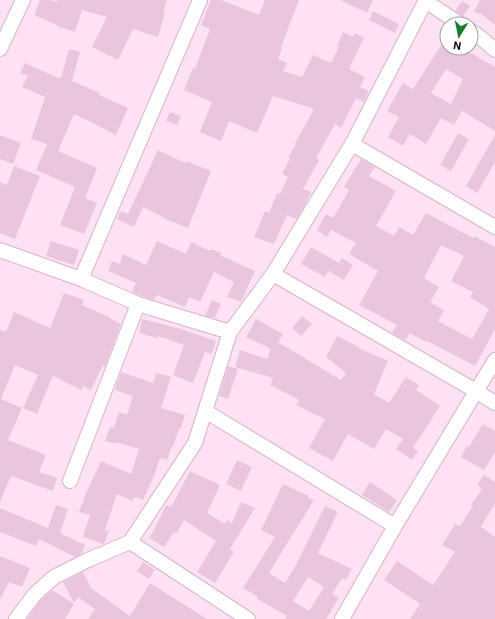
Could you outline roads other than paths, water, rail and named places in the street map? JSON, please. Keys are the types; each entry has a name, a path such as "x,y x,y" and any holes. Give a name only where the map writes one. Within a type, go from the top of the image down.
{"street":[{"path":"0,49 23,0"},
{"path":"81,280 200,0"},
{"path":"16,619 35,594 54,577 88,560 130,542 195,443 230,332 273,274 352,144 426,1 448,16"},
{"path":"479,36 495,50"},
{"path":"352,144 495,228"},
{"path":"0,250 81,280 138,304 230,332"},
{"path":"273,274 476,390 495,403"},
{"path":"70,481 138,304"},
{"path":"342,619 395,526 495,360"},
{"path":"205,411 395,526"},
{"path":"130,542 248,619"}]}
